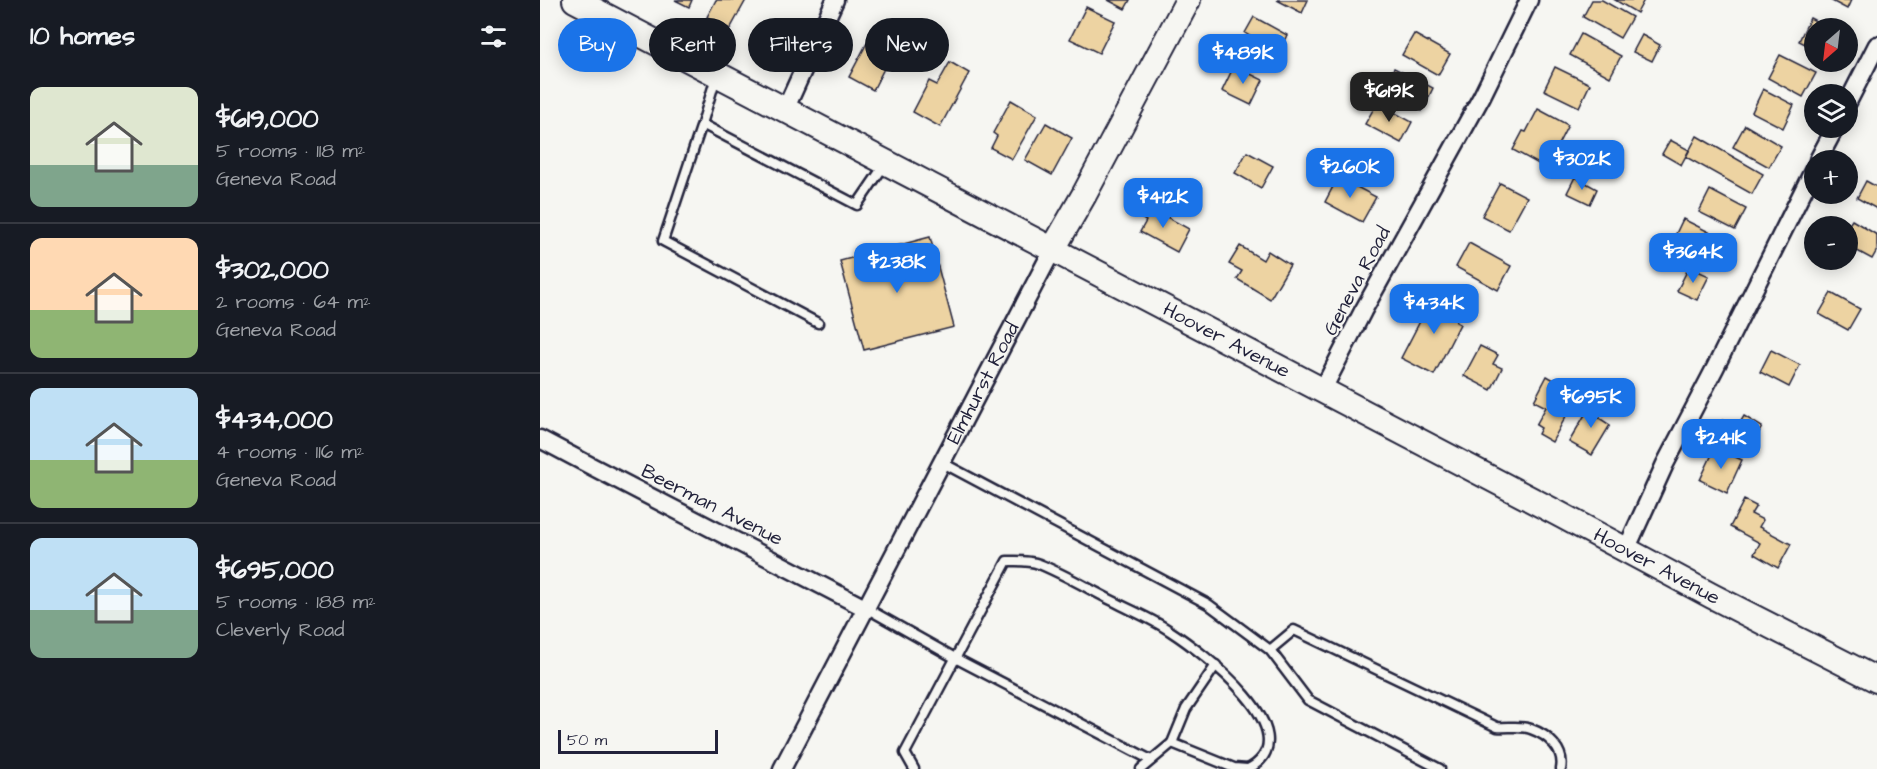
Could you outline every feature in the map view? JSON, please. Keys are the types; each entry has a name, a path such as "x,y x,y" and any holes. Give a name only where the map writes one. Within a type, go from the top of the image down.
{"street":[{"name":"Hoover Avenue","path":"575,0 1877,680"},
{"path":"785,110 835,0"},
{"name":"Elmhurst Road","path":"782,769 1053,249 1188,0"},
{"name":"Geneva Road","path":"1322,391 1363,311 1482,96 1529,0"},
{"path":"1857,84 1877,45"},
{"path":"1626,550 1665,464 1804,189"},
{"name":"Beerman Avenue","path":"540,439 865,608"}],"lane":[{"path":"717,74 663,241 818,323"},
{"path":"702,124 857,205 886,162"},
{"path":"941,462 1208,604 1270,650 1308,700 1440,769"},
{"path":"914,769 905,753 1007,561 1036,562 1169,630 1216,665 1252,702 1264,722 1268,738 1266,754 1258,764 1248,769 1234,768 1172,743"},
{"path":"865,608 1151,760"},
{"path":"1270,650 1294,630 1497,728 1530,728 1554,743 1562,762 1560,769"},
{"path":"1141,769 1172,743 1186,709 1216,665"}],"building":[{"path":"675,0 692,0 689,7"},
{"path":"716,0 746,0 736,18 707,17"},
{"path":"1108,0 1130,0 1125,9"},
{"path":"1277,0 1308,0 1302,13"},
{"path":"1592,0 1602,0 1632,17 1620,38 1583,17"},
{"path":"1615,0 1644,0 1637,13"},
{"path":"1830,0 1851,0 1847,9"},
{"path":"1086,7 1115,21 1099,53 1070,39"},
{"path":"1254,17 1287,35 1274,61 1246,45 1251,37 1245,33"},
{"path":"1804,31 1804,44 1799,41"},
{"path":"1414,34 1450,54 1438,75 1402,55"},
{"path":"1581,34 1621,56 1610,77 1570,55"},
{"path":"1642,35 1660,45 1652,61 1633,52"},
{"path":"865,47 865,72 882,72 873,90 849,77"},
{"path":"1780,55 1804,67 1804,72 1816,73 1810,84 1804,84 1803,97 1768,78"},
{"path":"950,62 969,73 940,127 913,112 929,81 937,85 944,72 949,72"},
{"path":"1234,66 1263,80 1251,105 1222,91"},
{"path":"1555,67 1590,84 1579,107 1544,90"},
{"path":"1394,68 1433,88 1422,111 1382,90"},
{"path":"1763,89 1794,105 1783,128 1752,112"},
{"path":"1011,100 1037,115 1012,159 991,148 997,136 993,133"},
{"path":"1377,103 1412,122 1401,143 1365,124"},
{"path":"1538,109 1568,125 1546,168 1513,150"},
{"path":"1046,123 1072,138 1052,175 1025,160"},
{"path":"1745,125 1781,146 1769,167 1733,147"},
{"path":"1697,136 1763,174 1752,194 1686,157"},
{"path":"1670,140 1689,150 1681,165 1662,154"},
{"path":"1247,152 1273,166 1261,188 1235,173"},
{"path":"1338,177 1376,197 1362,222 1325,202"},
{"path":"1575,177 1597,189 1590,204 1567,193"},
{"path":"1866,181 1877,187 1877,209 1858,199"},
{"path":"1500,183 1527,197 1509,230 1482,216"},
{"path":"1710,190 1746,209 1735,230 1699,212"},
{"path":"1145,205 1189,229 1177,252 1140,232 1146,221 1139,217"},
{"path":"1683,219 1729,242 1717,265 1672,242"},
{"path":"1858,224 1877,235 1877,250 1872,259 1858,251"},
{"path":"930,237 954,327 864,350 840,261"},
{"path":"1469,243 1511,266 1498,290 1456,267"},
{"path":"1240,246 1263,260 1268,251 1290,265 1270,299 1237,279 1242,271 1229,264"},
{"path":"1689,267 1709,276 1697,300 1677,291"},
{"path":"1831,293 1860,309 1848,330 1819,314"},
{"path":"1444,294 1465,305 1456,322 1460,324 1434,375 1401,358 1428,306 1436,310"},
{"path":"1480,346 1498,355 1493,364 1502,368 1491,390 1464,376"},
{"path":"1771,350 1800,365 1789,387 1760,372"},
{"path":"1547,376 1578,394 1552,442 1538,434 1541,428 1536,425 1546,407 1534,401"},
{"path":"1594,399 1606,406 1599,418 1610,425 1592,455 1569,442"},
{"path":"1744,416 1762,427 1748,452 1716,434 1723,420 1737,428"},
{"path":"1715,448 1742,460 1727,493 1700,480"},
{"path":"1744,500 1756,506 1751,514 1763,520 1759,527 1791,544 1778,568 1754,554 1760,543 1730,527"}]}
